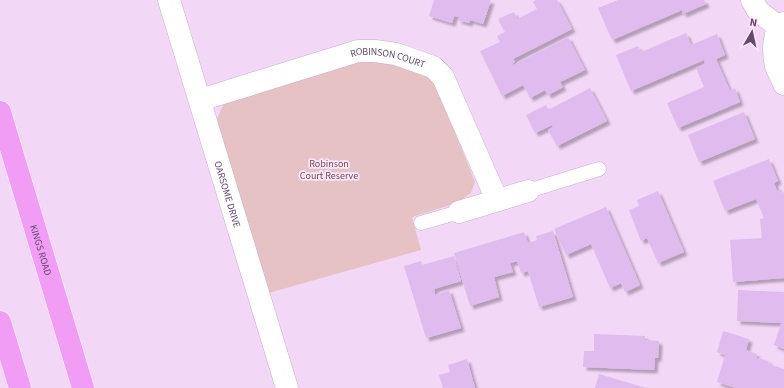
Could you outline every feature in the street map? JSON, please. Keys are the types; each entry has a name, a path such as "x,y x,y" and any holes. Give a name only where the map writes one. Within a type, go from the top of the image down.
{"main road":[{"name":"KINGS ROAD","path":"0,112 83,388"},
{"path":"0,322 20,388"}],"street":[{"name":"OARSOME DRIVE","path":"169,0 287,388"},
{"path":"752,0 758,11 782,25 774,44 776,67 784,84"},
{"name":"ROBINSON COURT","path":"200,100 358,51 375,51 396,54 433,67 443,77 497,200"},
{"path":"459,212 528,191"}],"lane":[{"path":"528,191 599,169"},
{"path":"421,223 459,212"}],"shaded area":[{"path":"0,0 784,0 784,388 0,388"}],"green space":[{"name":"Robinson Court Reserve","path":"362,59 379,60 427,76 436,85 475,182 471,193 457,203 412,217 421,250 265,294 217,119 223,105 233,97"}],"building":[{"path":"434,0 491,0 483,24 470,20 469,23 458,20 459,17 454,16 452,23 429,16"},
{"path":"536,0 557,0 572,29 513,59 515,62 512,64 513,65 568,37 585,70 560,82 563,87 548,95 545,90 530,98 523,85 502,96 480,51 500,42 497,36 505,32 498,19 514,12 517,19 537,9 533,2"},
{"path":"618,0 704,0 706,4 683,14 682,10 612,40 598,8"},
{"path":"686,33 691,45 717,34 725,55 716,59 730,91 735,88 740,102 678,128 667,103 704,87 696,68 705,64 704,60 631,91 616,55 638,46 641,52"},
{"path":"590,88 607,121 557,146 548,130 553,127 552,125 535,133 526,115 546,105 548,110"},
{"path":"744,112 755,139 699,162 688,135"},
{"path":"769,159 778,181 774,183 777,191 781,189 784,196 784,278 733,282 730,240 762,238 760,219 764,218 756,199 725,211 713,181"},
{"path":"658,191 684,252 658,263 647,238 641,241 629,210 639,206 637,200"},
{"path":"606,207 640,285 625,292 621,283 610,288 591,244 566,255 554,229"},
{"path":"553,231 573,297 539,307 528,271 521,273 517,261 510,263 513,272 494,277 499,297 470,306 454,253 524,232 528,243 537,240 536,236"},
{"path":"454,256 461,281 434,289 435,295 449,290 461,328 426,338 404,266 421,261 422,265"},
{"path":"738,290 784,292 784,349 774,345 781,323 737,321"},
{"path":"723,331 749,339 746,350 757,354 756,358 769,361 768,364 784,369 784,388 736,388 717,382 725,355 717,352"},
{"path":"594,334 645,336 645,340 659,341 658,358 655,358 654,370 583,367 584,351 594,351"},
{"path":"467,359 475,388 443,388 439,375 450,372 448,365"},
{"path":"599,374 646,388 595,388"}]}
